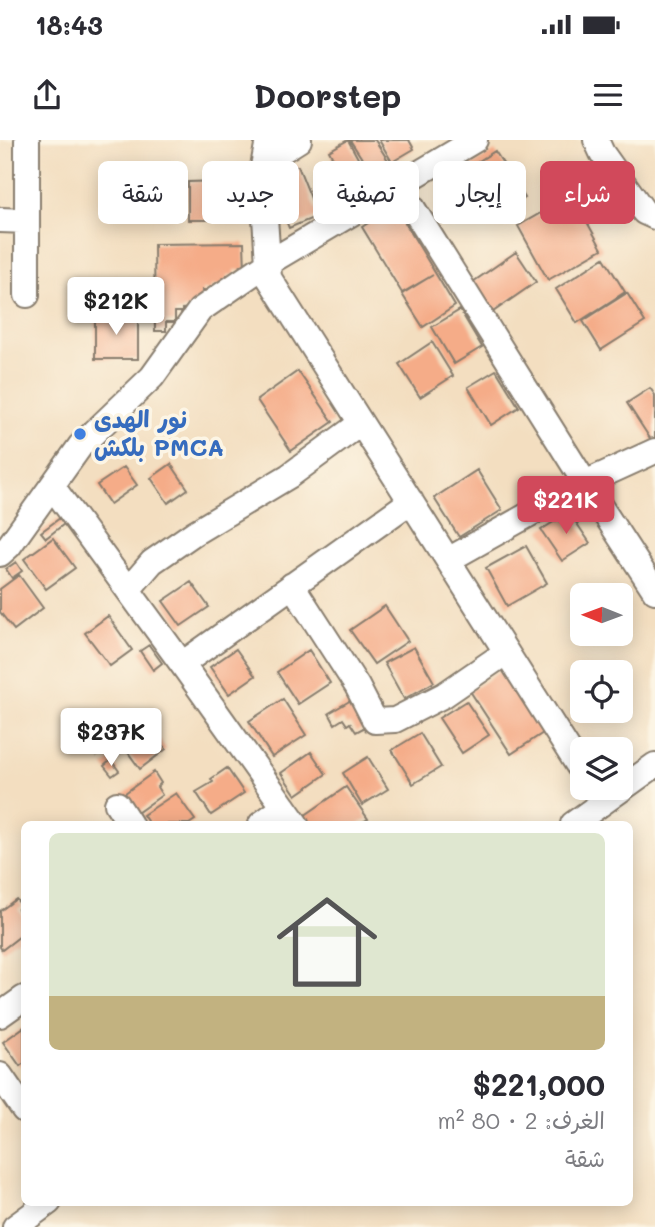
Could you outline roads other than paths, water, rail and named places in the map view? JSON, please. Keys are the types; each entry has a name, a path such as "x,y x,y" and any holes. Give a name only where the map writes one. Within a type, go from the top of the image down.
{"street":[{"path":"27,140 27,295"},
{"path":"299,140 266,151 262,172 268,278 570,752"},
{"path":"419,174 475,140"},
{"path":"596,140 602,153 644,212 655,217"},
{"path":"419,218 655,591"},
{"path":"0,220 27,221"},
{"path":"0,554 9,546 81,445 152,377 200,310 268,263 334,224"},
{"path":"128,590 152,562 194,533 289,476 361,424"},
{"path":"448,560 585,483 655,451"},
{"path":"52,486 290,816 272,821"},
{"path":"182,664 411,501"},
{"path":"292,585 357,686 376,721 396,720 444,695 505,653"},
{"path":"633,776 655,765"},
{"path":"575,821 593,800"},
{"path":"0,1015 21,1000"},
{"path":"0,1075 21,1106"},
{"path":"15,1227 44,1206"}],"place":[{"name":"نور الهدى بلكش PMCA","path":"80,434"}]}
